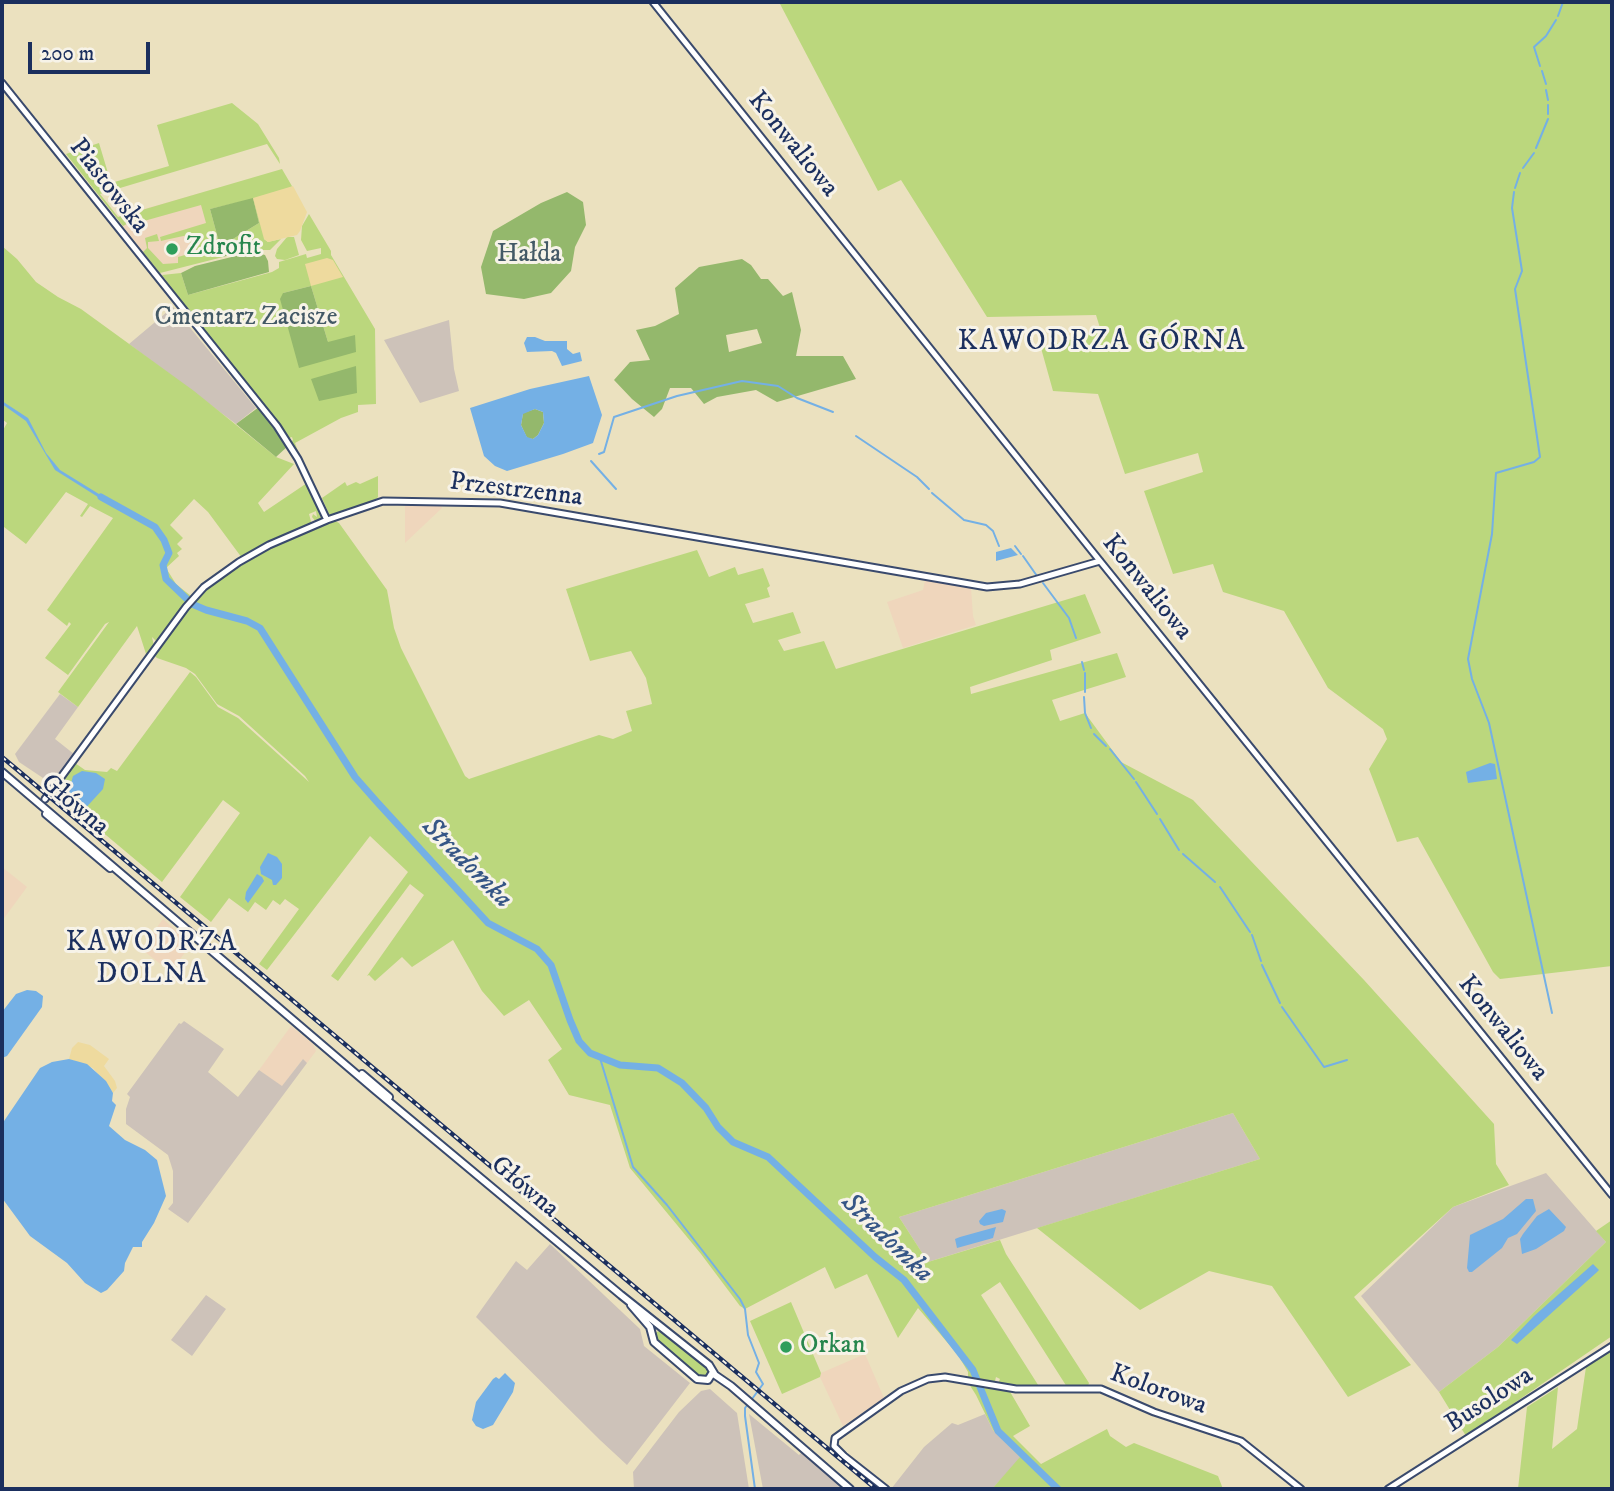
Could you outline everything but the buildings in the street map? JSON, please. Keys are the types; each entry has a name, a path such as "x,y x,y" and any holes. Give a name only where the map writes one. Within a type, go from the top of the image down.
{"main road":[{"name":"Główna","path":"2,774 106,859 283,1013 709,1365 711,1376 741,1396 853,1489"},
{"name":"Główna","path":"2,774 119,873"},
{"name":"Główna","path":"621,1295 645,1320 654,1342 697,1379 704,1381 711,1376"},
{"path":"652,1332 665,1329"}],"street":[{"name":"Konwaliowa","path":"653,2 1612,1195"},
{"name":"Piastowska","path":"2,83 277,426 298,459 327,520"},
{"name":"Przestrzenna","path":"45,799 194,596 249,556 327,520 383,501 500,503 987,587 1020,584 1100,561"},
{"path":"32,797 45,799 50,812"},
{"name":"Busolowa","path":"1388,1489 1612,1346"},
{"name":"Kolorowa","path":"886,1489 835,1448 835,1438 901,1391 918,1383 945,1377 1016,1389 1101,1389 1154,1412 1241,1441 1301,1489"}],"shaded area":[{"path":"200,193 218,258 158,271 116,217"},
{"path":"173,307 256,408 236,424 129,344"},
{"path":"449,320 459,391 420,403 384,340"},
{"path":"441,505 442,508 405,543 405,506"},
{"path":"925,580 971,588 976,625 903,648 887,602 923,590"},
{"path":"60,694 78,707 55,739 74,754 52,784 19,762 15,754"},
{"path":"2,867 27,887 2,921"},
{"path":"163,919 191,944 171,972 141,949"},
{"path":"184,1021 224,1049 208,1072 238,1097 259,1070 282,1086 303,1059 307,1063 188,1223 168,1209 173,1203 173,1171 168,1155 126,1124 126,1109 130,1097 127,1094 179,1023"},
{"path":"291,1026 313,1044 316,1051 307,1063 302,1060 282,1087 259,1070"},
{"path":"1233,1113 1260,1159 928,1262 899,1217"},
{"path":"1546,1173 1606,1242 1498,1347 1439,1392 1361,1296 1453,1207"},
{"path":"550,1244 640,1329 644,1346 690,1383 627,1465 476,1317 516,1261 527,1270"},
{"path":"206,1295 226,1309 192,1356 171,1340"},
{"path":"865,1354 884,1398 843,1426 820,1377 821,1373"},
{"path":"710,1389 737,1413 749,1489 634,1489 633,1472 679,1412 701,1391"},
{"path":"749,1414 799,1455 805,1449 855,1489 763,1489"},
{"path":"985,1414 993,1430 1021,1458 992,1489 891,1489 924,1447 952,1423 958,1425"}],"green space":[{"path":"779,2 1612,2 1612,966 1500,979 1493,972 1418,837 1397,842 1369,769 1387,739 1383,729 1328,688 1284,611 1223,592 1213,564 1173,574 1144,491 1203,472 1198,453 1125,474 1098,394 1053,391 1041,348 1101,331 1096,315 987,317 901,180 878,191"},
{"path":"232,103 258,124 280,164 267,144 100,194 118,217 282,169 292,186 264,239 268,242 281,239 270,250 236,253 233,239 259,223 253,199 210,209 223,257 160,273 143,252 147,248 145,238 157,234 159,241 148,242 148,248 163,264 178,263 178,257 192,253 188,235 161,241 160,237 206,223 201,205 144,221 144,224 123,226 66,154 99,143 111,183 169,166 157,125"},
{"name":"Hałda","path":"567,192 583,202 586,225 575,247 571,271 551,293 524,299 486,294 481,267 493,231 541,203"},
{"path":"253,198 259,223 233,239 236,253 223,257 210,209"},
{"name":"Cmentarz Zacisze","path":"309,214 375,329 376,404 358,405 358,412 341,418 295,443 300,457 291,442 292,437 289,438 162,275 181,273 188,295 272,272 279,268 279,262 306,254 307,258 321,254 321,248 307,251 301,240 302,226","holes":["311,286 328,342 283,293"]},
{"path":"287,237 294,237 299,255 285,260 277,259 277,249"},
{"path":"2,246 36,282 81,309 194,391 276,457 294,464 258,503 264,512 307,483 322,514 321,521 317,523 312,517 313,514 317,517 316,511 309,514 312,525 242,558 208,512 194,499 170,525 183,538 177,544 182,549 177,553 179,556 166,568 176,584 191,596 159,641 152,637 154,646 147,657 137,626 78,707 58,692 109,622 68,675 45,658 71,624 69,622 67,626 47,610 113,518 90,506 82,517 80,516 88,504 66,492 26,544 4,527 2,529 2,432 7,423 2,419"},
{"path":"252,252 265,255 269,272 188,295 181,273 195,266"},
{"path":"742,259 751,265 761,279 768,279 783,296 792,292 801,330 796,356 843,356 856,379 777,402 756,390 717,397 704,404 691,388 670,388 662,409 654,417 614,380 630,362 650,360 636,330 655,326 679,314 675,288 699,267","holes":["757,329 762,343 729,352 726,335"]},
{"path":"311,286 328,342 355,335 356,352 299,368 280,299 283,293"},
{"path":"356,366 357,393 319,401 311,379"},
{"path":"259,407 288,446 276,457 236,424"},
{"path":"535,409 543,412 544,423 538,435 533,439 527,438 521,425 523,413"},
{"path":"378,476 378,497 374,502 332,516 329,514 322,498 345,482 347,486 356,482 360,484"},
{"path":"335,521 387,590 394,628 401,648 465,776 469,779 599,735 613,739 632,731 626,711 652,704 646,678 631,651 590,661 566,589 697,550 709,577 735,567 738,575 763,568 770,586 767,588 770,597 745,604 753,623 793,612 801,633 778,640 784,651 824,641 836,669 1085,594 1101,633 1050,650 1052,660 970,687 971,694 1117,653 1126,677 1052,700 1060,721 1085,713 1121,762 1193,800 1364,980 1494,1124 1496,1164 1509,1185 1453,1207 1354,1297 1411,1365 1348,1397 1272,1286 1209,1271 1140,1310 1037,1228 1260,1159 1233,1113 899,1217 928,1262 1000,1240 1006,1254 1089,1383 1088,1386 1067,1387 1000,1282 981,1295 1040,1388 997,1385 1000,1379 996,1377 994,1385 968,1380 968,1372 958,1355 918,1308 898,1338 867,1274 835,1289 825,1267 745,1309 740,1306 630,1168 610,1105 569,1095 548,1060 562,1049 529,1000 504,1016 482,991 453,940 412,967 402,957 375,981 367,976 424,895 410,884 338,981 331,976 408,872 370,836 267,970 259,964 299,909 285,899 280,905 273,900 266,910 255,902 248,912 229,898 211,922 180,897 240,813 223,800 162,882 94,825 73,811 55,793 75,763 85,770 107,772 111,768 117,771 190,672 218,707 238,718 309,782 239,716 217,704 195,674 154,655 199,594 270,547"},
{"path":"1612,1220 1612,1336 1466,1436 1439,1392 1498,1347 1606,1242 1596,1231"},
{"name":"Orkan","path":"791,1302 821,1373 820,1377 782,1394 750,1321"},
{"path":"659,1331 707,1365 710,1374 702,1378 695,1374 658,1344 655,1333"},
{"path":"1612,1350 1612,1489 1518,1489 1527,1407 1558,1387 1552,1449 1577,1429 1586,1367"},
{"path":"969,1384 1009,1390 1030,1426 1013,1436 1041,1464 1107,1429 1110,1436 1126,1447 1134,1443 1218,1476 1223,1489 992,1489 1020,1457 993,1430"}],"sand":[{"path":"293,186 307,212 300,231 297,235 268,242 264,239 253,198"},
{"path":"327,258 333,260 343,277 311,286 305,264"},
{"path":"78,1042 90,1045 109,1059 104,1066 115,1081 117,1088 113,1093 93,1068 69,1059 72,1048"}],"water":[{"path":"527,337 545,341 567,341 567,349 573,354 580,352 582,361 562,366 556,353 552,351 527,352 524,343"},
{"path":"589,376 602,415 593,443 507,471 495,466 484,456 470,408 530,389","holes":["535,409 543,412 544,423 538,435 533,439 527,437 521,425 523,414"]},
{"path":"2,401 28,418 46,453 60,470 107,499 106,502 55,470 26,421 2,404"},
{"path":"1011,548 1018,555 996,561 996,552"},
{"path":"1490,763 1495,764 1497,779 1468,783 1466,772"},
{"path":"82,771 96,773 105,779 103,789 82,812 71,807 67,797 73,776"},
{"path":"268,853 277,857 282,864 282,878 276,885 261,874 260,867"},
{"path":"257,874 264,881 248,903 245,899 246,892"},
{"path":"27,990 36,991 43,996 42,1007 7,1056 2,1058 2,1012 16,994"},
{"path":"69,1059 87,1064 106,1081 113,1093 112,1101 116,1105 109,1126 125,1140 145,1150 157,1160 166,1196 142,1242 142,1247 133,1247 124,1271 101,1293 85,1283 67,1263 30,1236 2,1198 2,1124 40,1068 52,1062"},
{"path":"1526,1199 1533,1199 1536,1211 1517,1234 1508,1238 1502,1248 1469,1272 1467,1268 1470,1235 1503,1219"},
{"path":"1002,1209 1006,1211 1003,1222 984,1226 980,1224 979,1221 986,1213"},
{"path":"1549,1209 1566,1227 1564,1231 1536,1249 1522,1254 1520,1239 1523,1234 1537,1216"},
{"path":"996,1227 993,1238 957,1248 955,1239"},
{"path":"1593,1264 1599,1270 1596,1273 1517,1344 1511,1340 1534,1316"},
{"path":"505,1373 515,1383 513,1392 493,1425 483,1429 476,1426 472,1420 476,1402 493,1379 499,1379"}],"waterway":[{"path":"1558,16 1563,2"},
{"path":"1540,66 1534,47 1546,36 1556,20"},
{"path":"1542,71 1546,84"},
{"path":"1546,90 1548,100"},
{"path":"1548,105 1548,114"},
{"path":"1536,148 1548,119"},
{"path":"1523,168 1534,153"},
{"path":"1515,188 1520,173"},
{"path":"1514,192 1512,208 1522,271 1515,289 1540,457 1534,462 1496,473 1492,534 1468,659 1472,679 1489,723 1552,1013"},
{"path":"599,454 604,452 614,417 677,396 742,381 778,386 797,398 833,412"},
{"path":"856,436 917,477 929,489"},
{"path":"591,461 616,489"},
{"path":"932,493 964,520 986,525 993,531 999,546"},
{"name":"Stradomka","path":"101,497 155,527 169,553 163,565 166,579 190,602"},
{"path":"1015,546 1021,554"},
{"path":"1023,556 1037,576"},
{"path":"1043,583 1069,618 1076,638"},
{"name":"Stradomka","path":"192,604 247,621 260,628 355,777 488,923 537,949 551,965 579,1041 590,1053 620,1065 658,1068 682,1083 733,1142 768,1157 875,1257 904,1280 973,1370 998,1431 1058,1489"},
{"path":"1082,662 1084,670"},
{"path":"1085,673 1085,692"},
{"path":"1084,697 1085,713 1091,728"},
{"path":"1094,734 1106,746"},
{"path":"1110,749 1134,779"},
{"path":"1136,782 1157,814"},
{"path":"1160,819 1179,850"},
{"path":"1183,854 1215,882"},
{"path":"1220,887 1250,932"},
{"path":"1252,935 1261,961"},
{"path":"1262,965 1280,1003"},
{"path":"1282,1007 1324,1067 1347,1060"},
{"path":"600,1058 633,1167 667,1205 745,1309 748,1335 759,1363 756,1372 763,1384 752,1399"},
{"path":"748,1404 745,1416 755,1489"}],"railway":[{"path":"2,757 876,1489"}],"place":[{"name":"Zdrofit","path":"172,249"},
{"name":"Orkan","path":"786,1347"}],"district":[{"name":"KAWODRZA GÓRNA","path":"1102,343"},
{"name":"KAWODRZA DOLNA","path":"152,960"}]}
